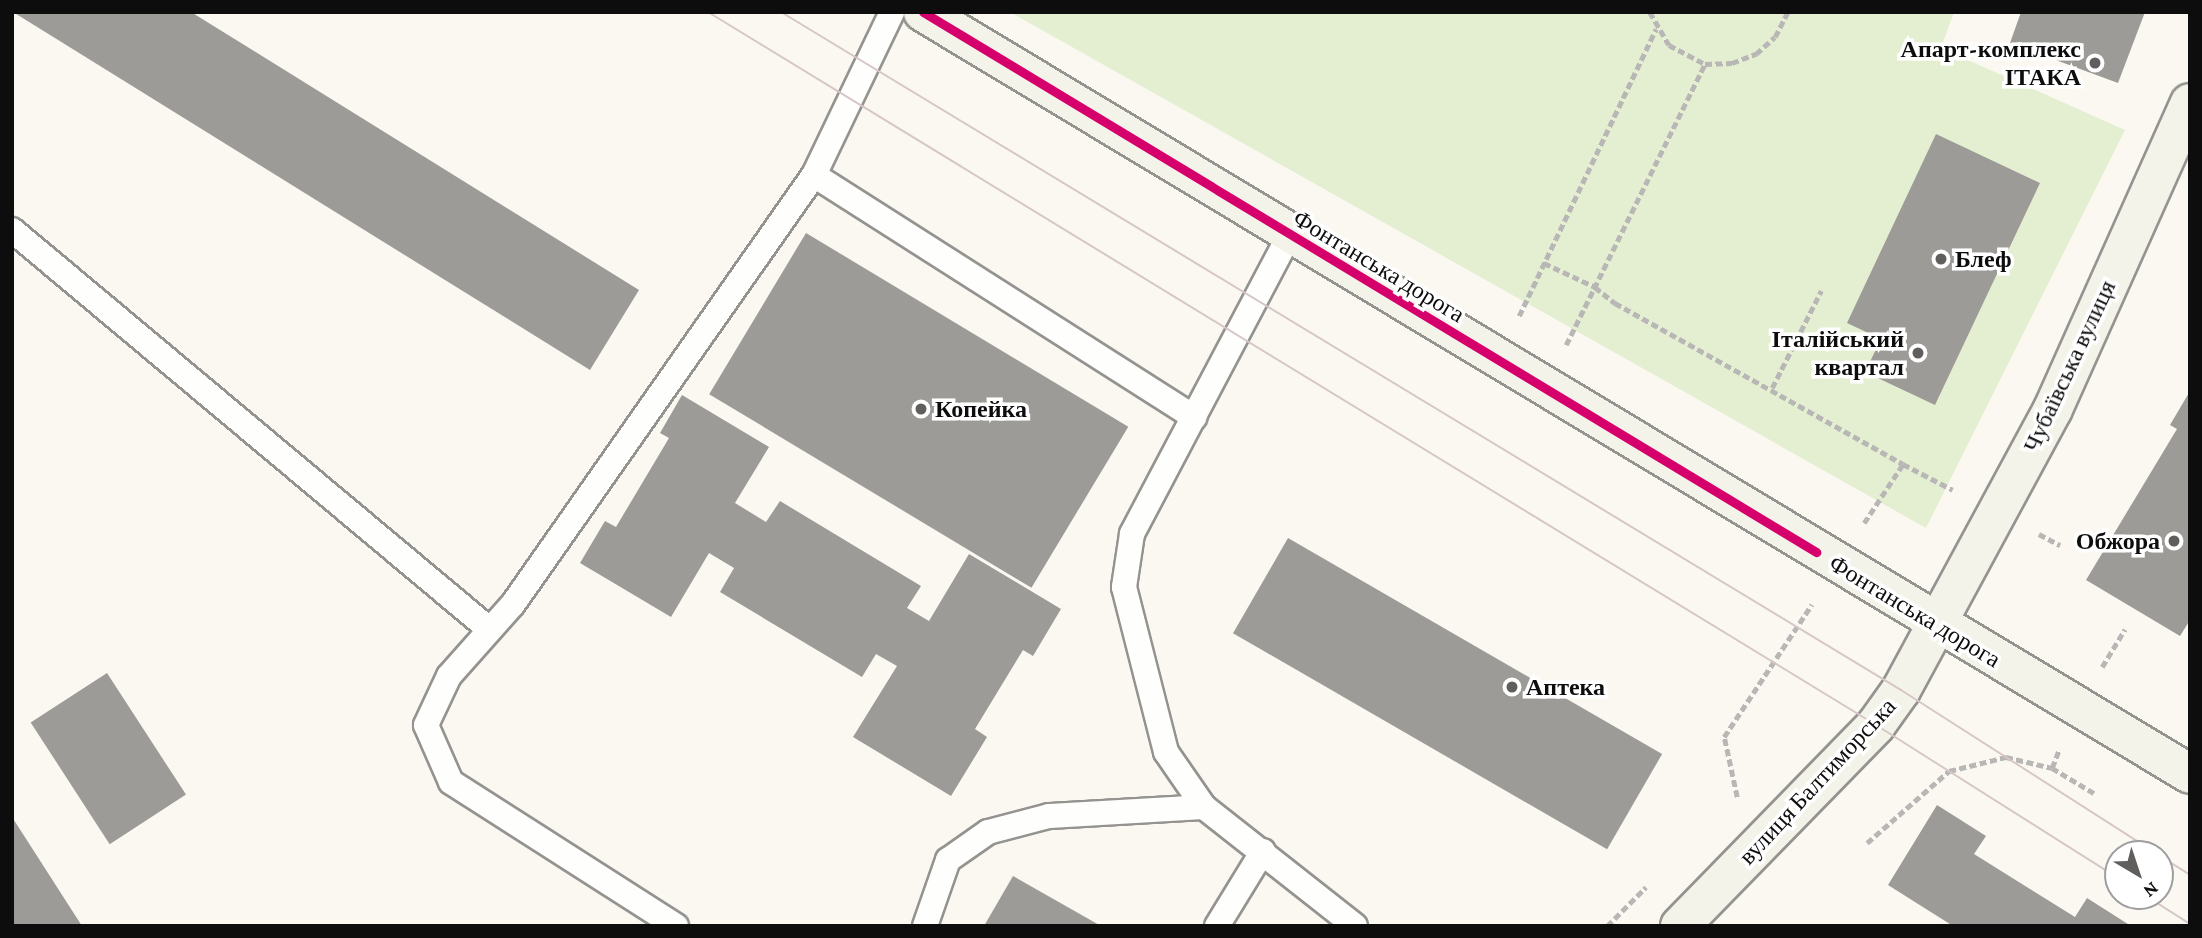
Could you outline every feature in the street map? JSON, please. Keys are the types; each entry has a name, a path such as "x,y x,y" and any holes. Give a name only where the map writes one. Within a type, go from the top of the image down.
{"main road":[{"name":"Фонтанська дорога","path":"923,12 1936,624 2190,774"},
{"name":"Чубаївська вулиця","path":"1936,624 2053,409 2190,103"},
{"name":"вулиця Балтиморська","path":"1680,926 1876,725 1901,690 1936,624"}],"lane":[{"path":"676,926 451,782 426,725 449,676 513,604 814,175 892,12"},
{"path":"814,175 1194,417"},
{"path":"12,230 490,630"},
{"path":"1290,234 1132,534 1124,587 1166,752 1203,807 1263,851 1355,926"},
{"path":"925,926 948,860 988,832 1049,816 1203,807"},
{"path":"1217,926 1263,851"}],"path":[{"path":"1650,12 1656,29 1669,45 1705,64 1731,63 1756,54 1775,37 1788,12"},
{"path":"1498,360 1656,29"},
{"path":"1545,388 1705,64"},
{"path":"1544,263 1595,287 1615,303 1772,388 1903,464 2060,545"},
{"path":"1772,388 1821,291"},
{"path":"1730,804 1739,794 1724,737 1903,464"},
{"path":"1867,843 1949,771 2006,758 2052,768 2094,793"},
{"path":"1607,926 1654,879"}],"green space":[{"path":"1010,12 1954,12 1941,48 2125,130 1926,528"}],"building":[{"path":"13,12 191,12 639,290 590,370"},
{"name":"Апарт-комплекс ІТАКА","path":"2021,12 2145,12 2118,83 2010,43"},
{"path":"1936,134 2040,183 1935,405 1865,372 1881,339 1847,323"},
{"name":"Копейка","path":"806,233 1128,427 1031,588 709,394"},
{"path":"2190,391 2190,620 2180,636 2086,580 2177,429 2170,425"},
{"path":"682,395 769,447 735,503 766,522 780,501 921,586 907,608 929,621 969,554 1061,609 1033,656 1023,650 975,729 987,737 951,796 853,737 897,666 876,654 862,677 720,592 734,568 709,553 671,617 580,563 605,521 616,527 669,438 660,433"},
{"path":"1288,538 1662,754 1607,849 1233,633"},
{"path":"107,673 186,795 110,844 31,723"},
{"path":"1937,805 1986,836 1974,854 2075,917 2087,898 2131,926 1953,926 1888,885"},
{"path":"12,817 82,926 12,926"},
{"path":"1013,876 1101,926 984,926"}],"tram line":[{"path":"708,12 1876,725 2104,869"},
{"path":"781,12 1901,690 2135,840"},
{"path":"2174,865 2190,875"},
{"path":"2168,910 2190,924"}],"cycle path":[{"path":"923,12 1816,552"}],"place":[{"name":"Апарт-комплекс ІТАКА","path":"2095,63"},
{"name":"Блеф","path":"1941,259"},
{"name":"Італійський квартал","path":"1918,353"},
{"name":"Копейка","path":"921,409"},
{"name":"Обжора","path":"2174,541"},
{"name":"Аптека","path":"1512,687"}]}
